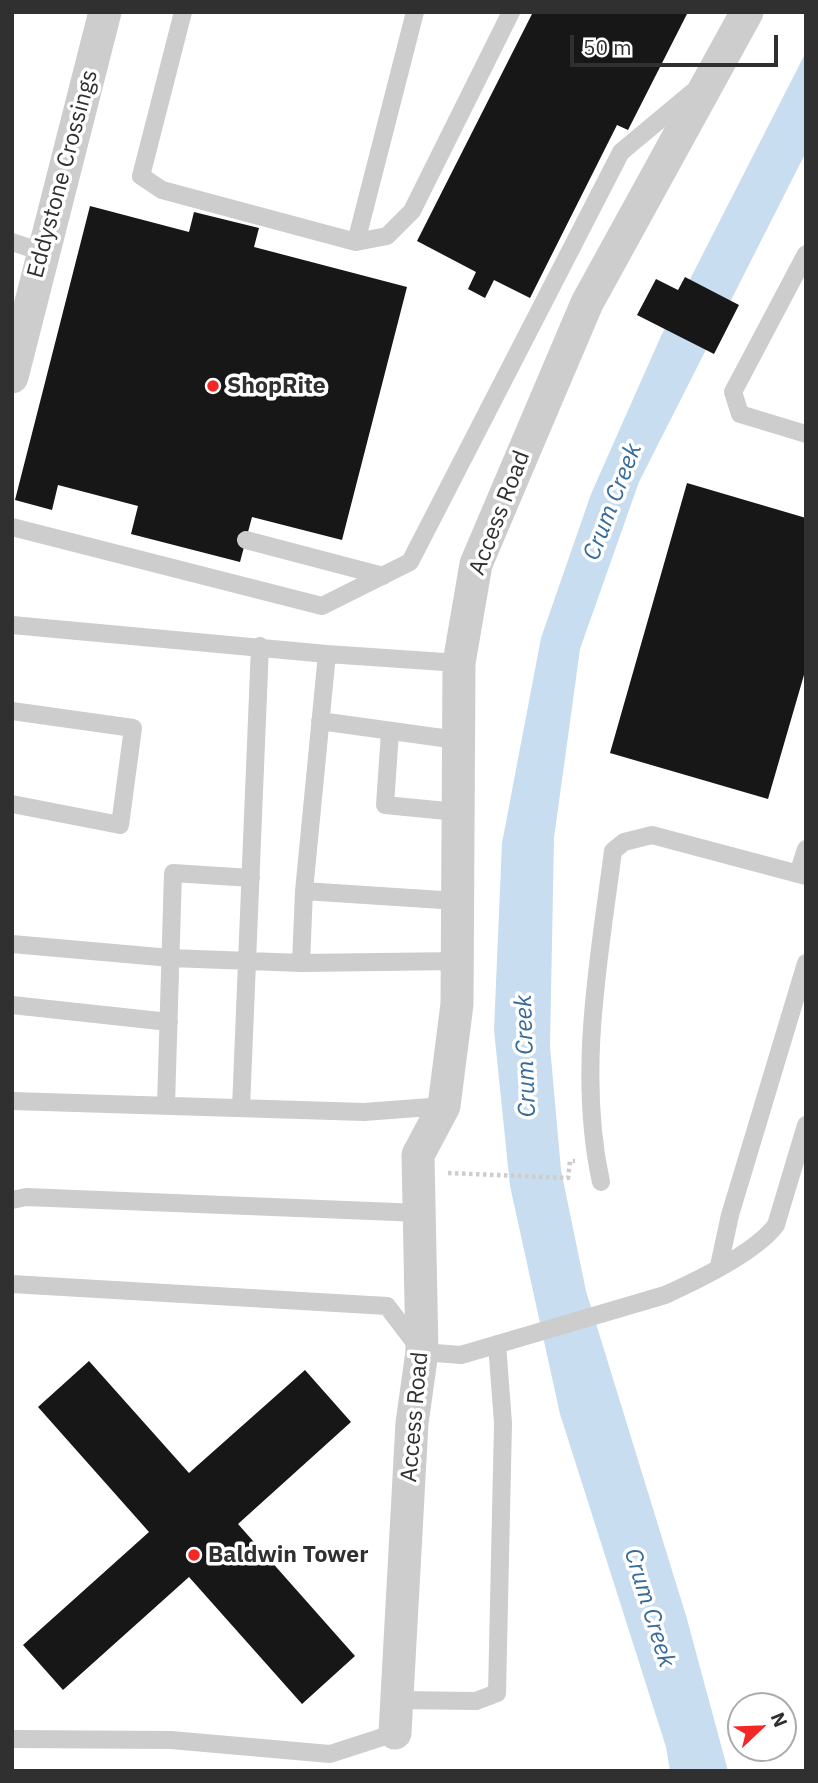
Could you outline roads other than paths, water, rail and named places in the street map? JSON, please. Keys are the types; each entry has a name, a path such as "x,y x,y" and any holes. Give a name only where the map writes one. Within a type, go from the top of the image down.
{"street":[{"name":"Eddystone Crossings","path":"12,377 27,247 106,12"},
{"name":"Access Road","path":"395,1733 412,1423 422,1352 418,1155 444,1106 457,1004 459,663 476,564 582,316 747,12"}],"lane":[{"path":"183,12 141,176 162,190 356,242 387,236 412,211 511,12"},
{"path":"356,242 415,12"},
{"path":"12,527 322,606 410,562 621,152 711,78"},
{"path":"806,254 733,392 740,414 806,434"},
{"path":"246,540 383,576"},
{"path":"12,625 327,654 459,663"},
{"path":"241,1108 260,646"},
{"path":"301,963 304,891 327,654"},
{"path":"12,711 134,728 120,825 12,804"},
{"path":"320,721 457,740"},
{"path":"390,732 385,805 457,812"},
{"path":"601,1182 590,1107 592,1020 613,851 624,842 652,835 802,875 806,849"},
{"path":"166,1105 173,873 251,878"},
{"path":"304,891 457,901"},
{"path":"12,944 171,958 248,961 457,961"},
{"path":"719,1266 730,1215 806,963"},
{"path":"12,1005 169,1022"},
{"path":"12,1101 364,1112 444,1106"},
{"path":"12,1284 387,1306 422,1352 461,1355 601,1311 665,1295 767,1237 776,1225 806,1125"},
{"path":"12,1200 26,1197 419,1213"},
{"path":"397,1700 476,1701 497,1693 503,1423 497,1344"},
{"path":"12,1739 171,1740 331,1754 395,1733"}],"water":[{"name":"Crum Creek","path":"806,52 806,152 639,482 580,649 554,838 550,1046 561,1170 586,1291 687,1619 728,1771 670,1771 666,1747 560,1414 510,1186 494,1030 502,843 541,638 591,494 661,336"}],"place":[{"name":"ShopRite","path":"213,386"},
{"name":"Baldwin Tower","path":"194,1555"}]}
